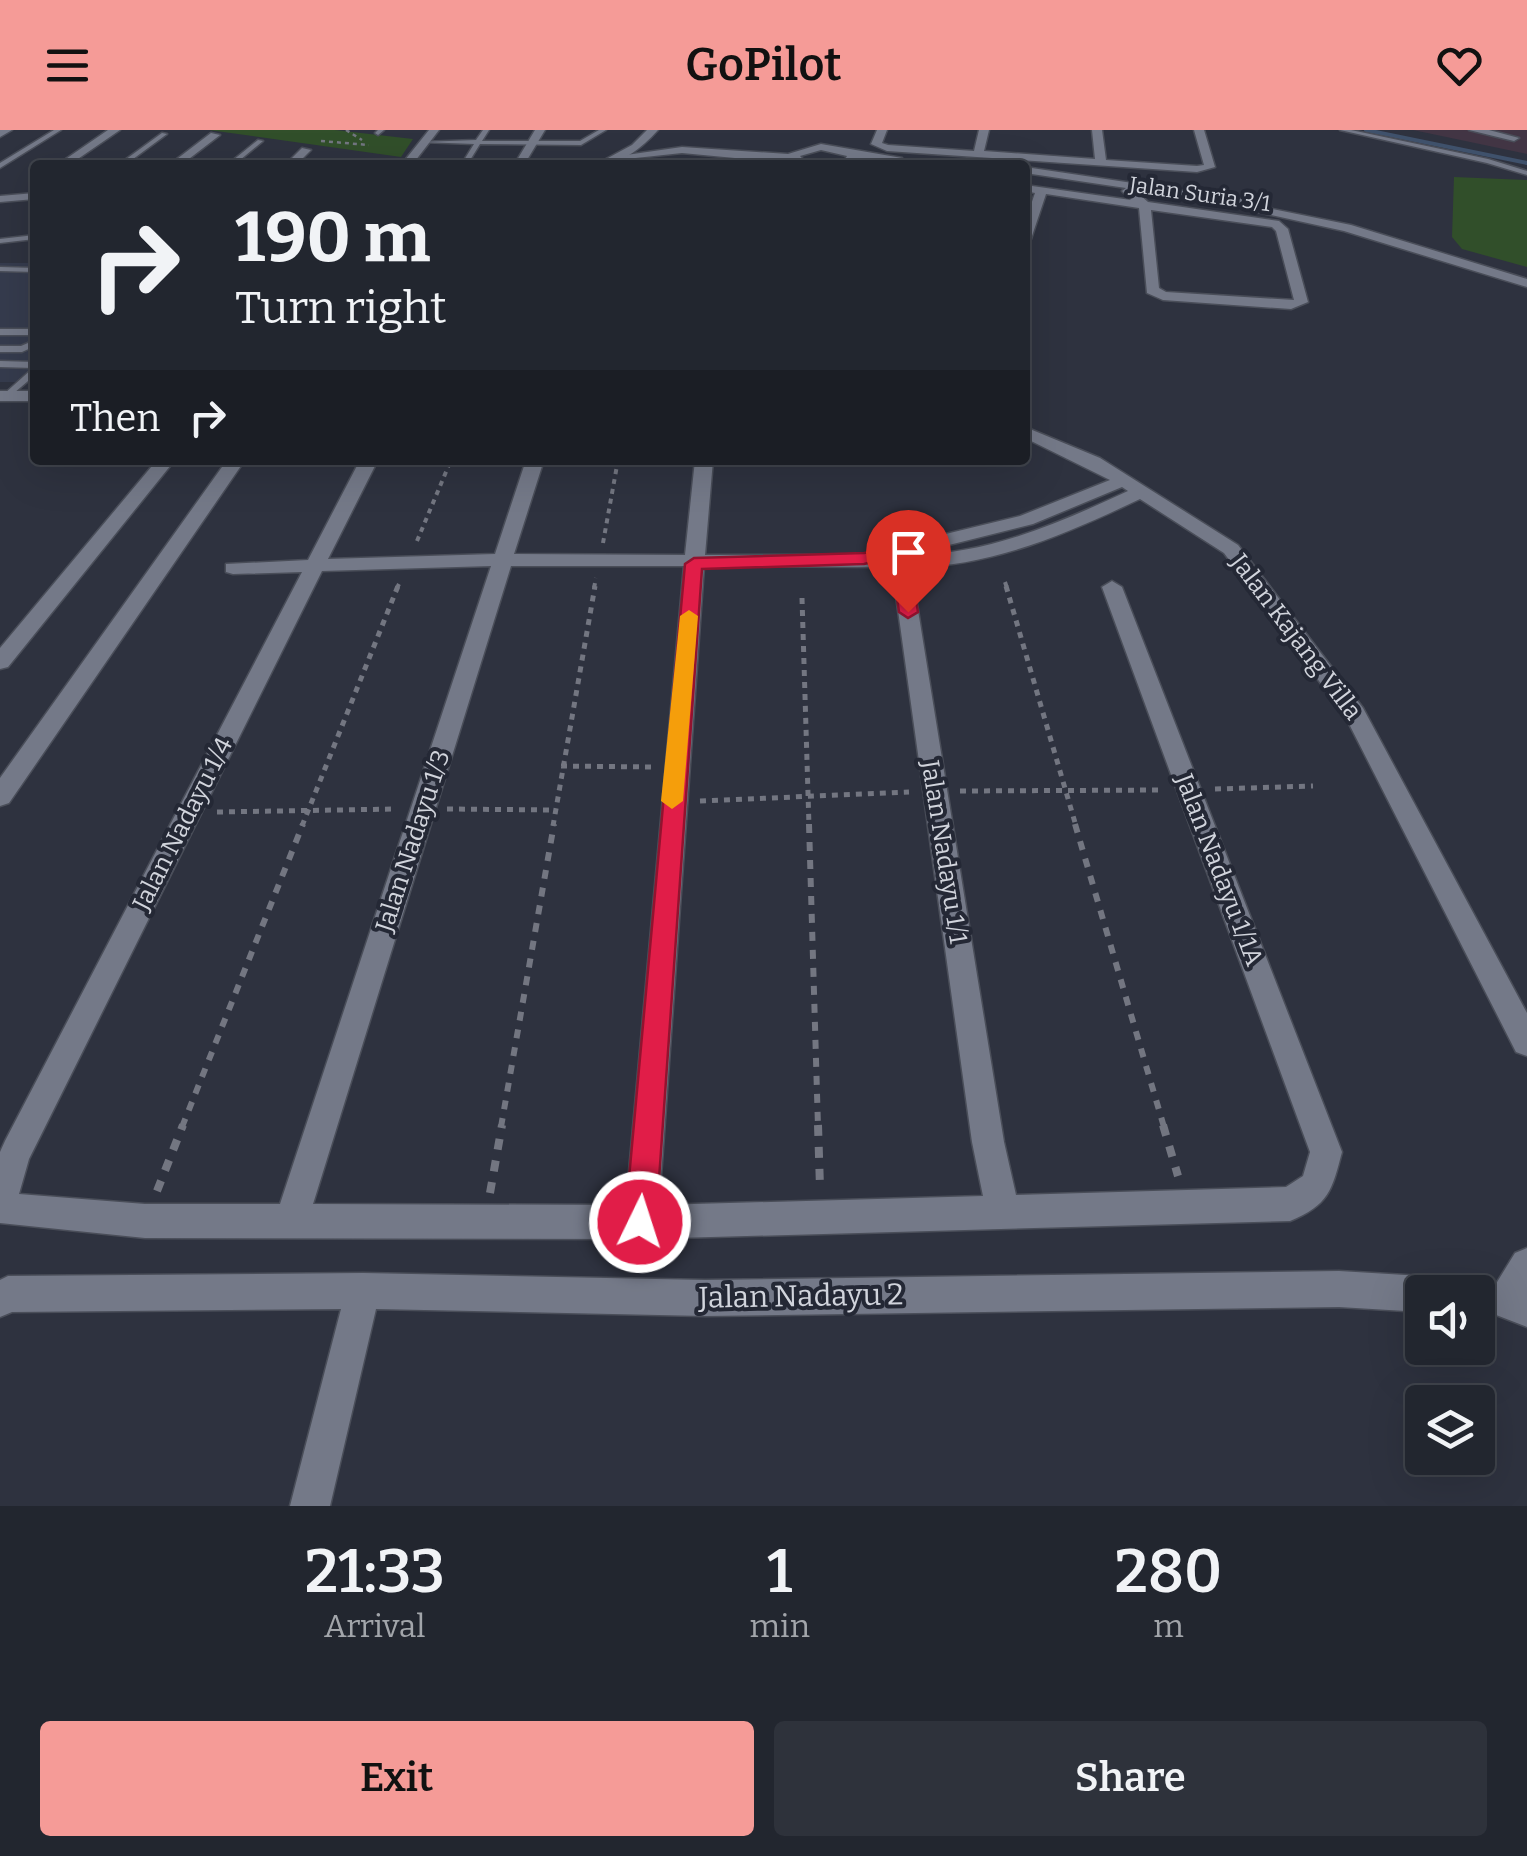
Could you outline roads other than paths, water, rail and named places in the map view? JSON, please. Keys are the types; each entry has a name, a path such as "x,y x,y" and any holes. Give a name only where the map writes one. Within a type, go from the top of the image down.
{"street":[{"path":"0,134 7,130"},
{"path":"70,160 115,130"},
{"path":"410,160 434,130"},
{"path":"523,160 540,130"},
{"path":"609,160 637,146 656,130 683,144 795,155 801,160"},
{"path":"882,130 876,144 888,148 976,160"},
{"path":"976,160 984,130"},
{"path":"1096,130 1101,163"},
{"path":"616,156 682,150 795,155 831,148 849,160 1014,157 1210,166 1199,130"},
{"path":"1474,130 1514,138"},
{"path":"181,160 215,135"},
{"path":"588,160 623,137"},
{"path":"295,160 306,150"},
{"path":"1008,160 1014,157"},
{"path":"1035,158 1032,164 1042,172"},
{"path":"1030,173 1339,220 1527,279"},
{"path":"1030,174 1283,213 1527,279"},
{"path":"14,197 30,186"},
{"name":"Jalan Suria 3/1","path":"1030,189 1275,224 1282,229 1301,302 1291,306 1163,296 1152,290 1146,206"},
{"path":"1030,225 1042,190"},
{"path":"1128,192 1146,206 1179,198"},
{"path":"0,200 30,196"},
{"path":"3,396 30,396"},
{"name":"Jalan Kajang Villa","path":"1030,434 1094,462 1231,549 1355,713 1527,1042"},
{"path":"1094,462 1106,498"},
{"path":"0,662 162,465"},
{"path":"0,797 232,465"},
{"name":"Jalan Nadayu 1/4","path":"0,1190 366,465"},
{"name":"Jalan Nadayu 1/3","path":"291,1222 533,465"},
{"path":"640,1222 674,768 704,465"},
{"path":"233,568 504,560 694,564 900,556 964,558 1066,525 1133,485"},
{"path":"900,556 1106,498 1173,511"},
{"path":"1048,512 1066,525"},
{"path":"1002,526 1020,542"},
{"name":"Jalan Nadayu 1/1","path":"900,556 988,1142 1003,1212"},
{"name":"Jalan Nadayu 1/1A","path":"1003,1212 1290,1204 1316,1187 1326,1152 1112,587"},
{"path":"0,1190 9,1210 144,1222 640,1222 1003,1212"},
{"path":"1509,1301 1527,1265"},
{"name":"Jalan Nadayu 2","path":"0,1299 8,1294 109,1291 705,1298 1338,1288 1405,1293"},
{"path":"310,1506 363,1291"}],"lane":[{"path":"0,166 58,130"},
{"path":"467,160 486,130"},
{"path":"425,142 586,142 603,130"},
{"path":"1342,130 1488,160 1527,173"},
{"path":"128,160 164,134"},
{"path":"236,160 260,140"},
{"path":"0,241 30,238"},
{"path":"0,270 30,270"},
{"path":"0,332 30,332"},
{"path":"0,350 22,350 30,346"},
{"path":"0,364 30,367"},
{"path":"3,396 30,372"}],"waterway":[{"path":"1366,130 1527,163"}]}
